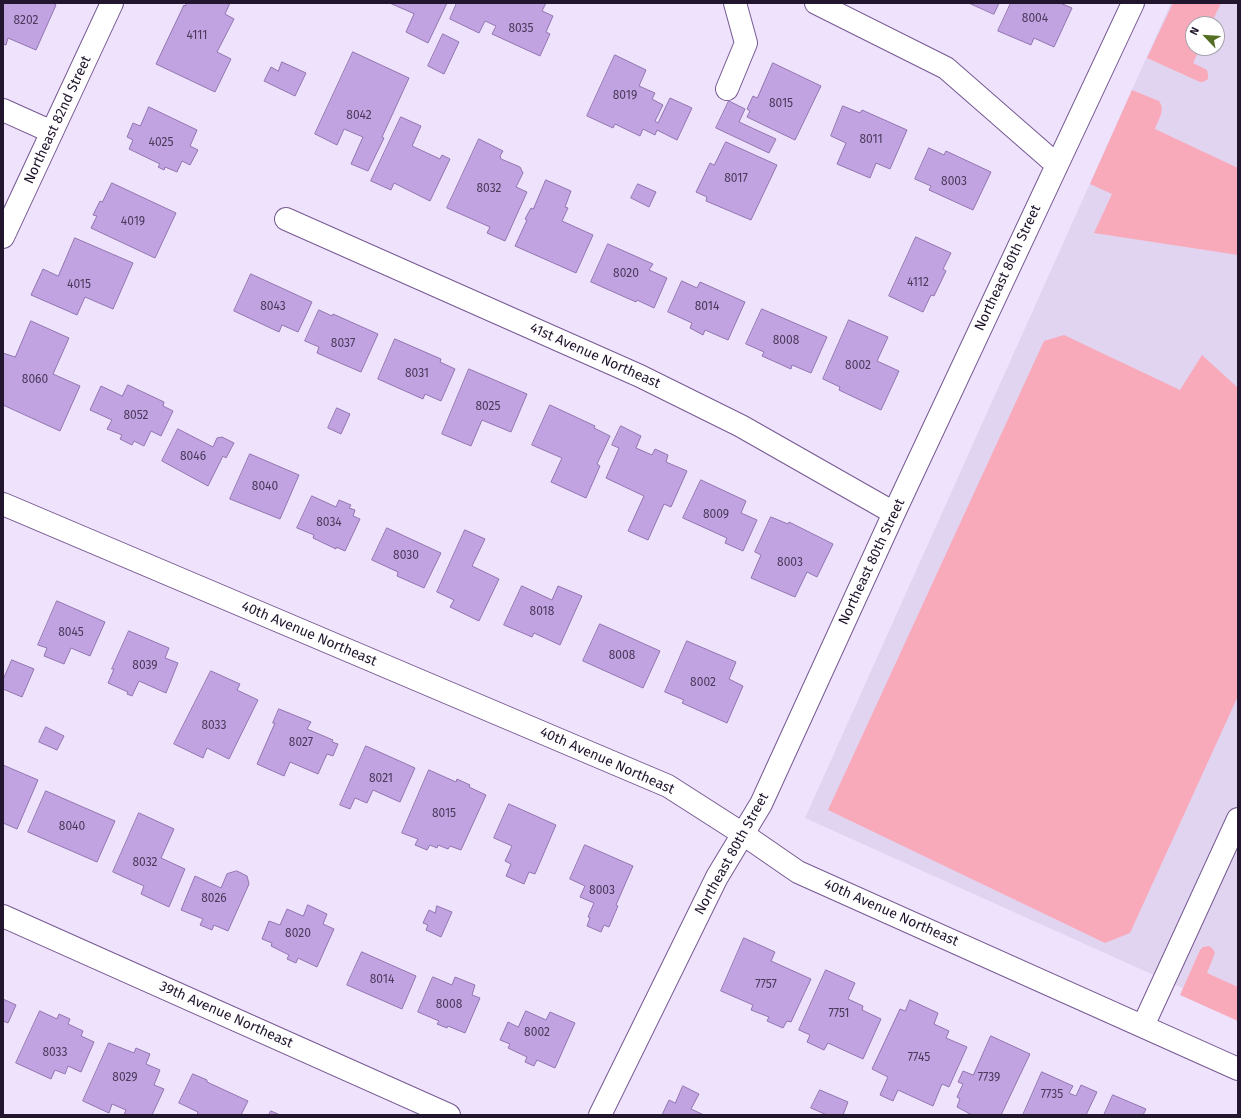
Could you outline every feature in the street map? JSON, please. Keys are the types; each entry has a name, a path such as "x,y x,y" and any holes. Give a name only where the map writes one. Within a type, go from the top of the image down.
{"street":[{"name":"Northeast 82nd Street","path":"3,237 112,3"},
{"path":"727,89 746,43 735,3"},
{"path":"816,3 946,68 1057,165"},
{"name":"Northeast 80th Street","path":"600,1115 718,877 761,804 894,513 1133,3"},
{"path":"3,110 52,132"},
{"name":"41st Avenue Northeast","path":"286,219 640,376 741,426 894,513"},
{"name":"40th Avenue Northeast","path":"3,504 668,786 743,834 798,872 1238,1069"},
{"path":"1143,1026 1238,819"},
{"name":"39th Avenue Northeast","path":"3,916 450,1115"}],"shaded area":[{"path":"1171,3 1238,3 1238,1013 805,818"},
{"path":"1173,3 1221,3 1215,16 1185,16 1185,56 1196,56 1193,63 1207,70 1208,79 1200,82 1147,58"},
{"path":"1132,90 1159,101 1161,104 1162,111 1155,129 1238,168 1238,255 1094,233 1112,194 1090,184"},
{"path":"1064,335 1180,390 1202,355 1238,388 1238,696 1130,933 1105,943 828,810 1044,341"},
{"path":"1209,946 1215,953 1207,973 1238,987 1238,1021 1180,995 1200,950 1203,947"}],"building":[{"path":"3,3 53,3 56,5 36,50 8,38 6,45 3,44"},
{"path":"187,3 230,3 225,14 234,19 217,52 231,59 215,92 156,64 184,5 185,6"},
{"path":"390,3 447,3 428,43 406,32 414,14"},
{"path":"457,3 546,3 542,11 553,16 546,32 550,34 540,56 492,34 496,26 485,21 479,33 450,19"},
{"path":"969,3 999,3 994,14"},
{"path":"1011,3 1060,3 1072,8 1054,47 1034,38 1031,45 998,31"},
{"path":"443,34 459,42 444,74 428,66"},
{"path":"353,52 409,78 382,137 384,138 368,171 351,164 363,137 344,129 337,145 315,134"},
{"path":"615,55 646,70 639,86 655,93 652,99 663,105 655,121 658,123 670,98 692,108 677,140 657,130 655,135 643,129 640,136 615,124 613,128 587,116"},
{"path":"282,62 306,73 295,96 264,81 271,67 278,71"},
{"path":"773,63 821,86 795,140 747,117 750,111 747,109 753,96 757,98"},
{"path":"729,101 745,109 739,122 776,139 769,153 716,128"},
{"path":"843,106 860,113 862,110 907,130 890,169 876,163 870,178 837,164 846,143 831,136"},
{"path":"149,107 197,130 190,146 198,150 190,165 182,161 177,172 165,167 164,170 158,167 160,164 129,149 133,140 127,137 133,123 140,126"},
{"path":"401,117 421,126 412,146 440,159 442,155 450,159 430,201 394,183 391,190 371,181"},
{"path":"479,139 503,151 500,156 501,159 520,167 523,173 516,187 527,192 505,241 487,233 490,227 447,208"},
{"path":"726,142 777,165 751,220 706,201 707,197 696,192 710,163 714,165"},
{"path":"929,148 944,155 946,151 991,172 973,210 929,190 931,186 915,179"},
{"path":"546,180 571,191 565,207 568,208 562,221 593,235 576,273 515,246 527,220 525,219 531,208 533,209"},
{"path":"112,183 176,213 155,258 91,228 97,216 93,215"},
{"path":"638,184 656,192 649,207 631,198"},
{"path":"916,237 951,253 943,269 946,271 934,296 931,295 923,312 889,296"},
{"path":"75,238 133,263 113,309 85,297 77,315 31,295 43,269 58,276"},
{"path":"608,244 653,264 649,270 667,278 654,308 637,300 636,302 591,282"},
{"path":"251,274 312,302 298,332 282,325 279,332 234,311"},
{"path":"682,281 697,288 700,282 745,302 728,340 705,330 703,335 690,328 692,323 668,312"},
{"path":"762,309 827,337 811,373 792,365 791,369 762,356 764,352 746,344"},
{"path":"319,310 332,316 333,314 378,334 361,372 317,353 319,347 305,341"},
{"path":"849,320 888,337 877,361 899,371 881,410 839,390 840,387 823,379"},
{"path":"31,321 69,338 53,374 80,386 60,431 3,405 3,353 15,357"},
{"path":"395,339 441,359 440,362 455,369 441,401 425,394 423,399 378,379"},
{"path":"469,369 527,394 511,432 482,420 471,446 442,434"},
{"path":"128,385 164,402 163,406 173,411 161,436 151,431 144,446 134,441 132,445 120,439 122,435 107,429 112,420 90,410 101,386 122,396"},
{"path":"550,405 595,426 594,428 610,436 597,464 600,466 586,498 551,482 562,458 532,445"},
{"path":"337,408 350,414 341,434 328,428"},
{"path":"621,426 641,436 636,448 652,455 655,449 668,455 666,462 687,471 671,507 664,504 648,540 628,531 644,496 606,478 619,448 612,445"},
{"path":"178,429 213,447 217,438 222,437 234,443 226,458 223,456 208,486 162,461"},
{"path":"250,454 299,475 280,519 230,499"},
{"path":"701,480 746,501 741,513 757,520 743,551 725,543 727,538 683,518"},
{"path":"312,496 336,507 339,500 351,505 349,508 355,510 353,516 360,519 345,551 336,547 336,549 313,538 314,535 297,528"},
{"path":"771,517 788,524 789,522 833,544 817,577 807,572 795,597 751,578 761,555 755,552"},
{"path":"387,528 441,553 424,588 397,576 398,572 372,560"},
{"path":"465,530 485,539 472,566 499,579 479,621 450,607 454,600 437,592"},
{"path":"522,586 552,600 558,586 582,596 560,645 534,633 532,637 504,625"},
{"path":"57,601 105,622 90,656 71,648 64,664 44,656 47,648 38,645"},
{"path":"600,624 660,651 643,688 583,661"},
{"path":"129,631 169,648 165,658 178,663 166,693 139,681 132,696 127,694 128,692 108,683 114,669 112,669"},
{"path":"687,641 736,662 729,679 743,686 727,723 682,703 684,700 665,692"},
{"path":"12,660 34,669 22,697 3,689 3,680"},
{"path":"211,671 240,684 237,690 258,700 229,759 207,748 203,758 174,744"},
{"path":"279,709 311,722 307,729 333,740 332,742 338,744 333,756 327,754 318,774 290,762 284,776 257,764 275,723 273,723"},
{"path":"46,727 64,736 57,750 39,742"},
{"path":"366,746 415,768 400,802 373,790 367,803 355,798 350,809 340,805"},
{"path":"3,765 38,780 17,829 3,823"},
{"path":"429,770 456,782 457,779 470,785 469,787 486,795 461,850 450,846 448,849 438,845 437,848 430,845 427,850 415,845 418,839 402,833"},
{"path":"46,791 115,821 97,862 28,832"},
{"path":"509,804 556,825 535,874 529,872 524,884 506,876 511,864 505,861 512,846 494,838"},
{"path":"139,813 174,829 161,858 185,869 169,907 141,894 144,886 113,872"},
{"path":"585,845 633,866 616,905 618,906 609,927 604,925 601,932 587,926 590,918 588,917 594,903 580,897 585,886 570,879"},
{"path":"237,871 247,876 249,884 228,931 214,925 212,930 200,925 203,919 181,910 195,876 221,888 227,874"},
{"path":"308,905 327,914 323,924 334,929 317,967 298,958 296,963 287,959 289,955 271,946 272,943 262,939 269,921 280,925 287,909 303,916"},
{"path":"437,906 452,912 441,937 426,930 428,925 423,923 429,910 435,913"},
{"path":"744,938 775,952 771,961 811,979 791,1022 787,1021 783,1028 767,1021 769,1017 751,1010 753,1005 721,991"},
{"path":"362,952 416,976 402,1009 347,985"},
{"path":"826,970 855,983 848,999 863,1006 862,1010 881,1019 863,1059 828,1043 824,1050 807,1042 810,1035 799,1030"},
{"path":"433,977 452,985 455,977 475,985 472,995 480,998 465,1033 448,1026 447,1028 437,1024 439,1021 418,1012"},
{"path":"3,999 16,1005 8,1023 3,1021"},
{"path":"910,1000 938,1013 934,1024 949,1031 946,1038 967,1047 949,1087 942,1084 933,1106 898,1090 893,1101 880,1095 888,1077 872,1069 900,1009 905,1011"},
{"path":"40,1011 57,1019 59,1014 70,1019 68,1024 83,1031 81,1036 94,1042 81,1072 68,1066 65,1074 55,1070 51,1079 16,1063"},
{"path":"526,1011 546,1020 550,1012 575,1023 555,1068 537,1060 534,1066 525,1062 527,1057 508,1048 510,1044 500,1040 508,1022 518,1027"},
{"path":"991,1036 1030,1054 1001,1115 972,1115 957,1107 960,1099 957,1097 963,1084 958,1082 963,1071 973,1075"},
{"path":"109,1043 134,1053 136,1048 150,1054 146,1064 160,1070 154,1085 164,1089 152,1115 124,1115 126,1110 112,1104 109,1113 83,1101"},
{"path":"1042,1072 1073,1086 1069,1093 1076,1096 1081,1085 1097,1092 1086,1115 1023,1115"},
{"path":"193,1074 248,1101 241,1115 197,1115 198,1112 179,1103"},
{"path":"683,1086 699,1094 691,1109 704,1115 662,1115 669,1100 675,1103"},
{"path":"820,1090 848,1102 843,1115 827,1115 811,1108"},
{"path":"1113,1095 1146,1109 1143,1115 1104,1115"},
{"path":"271,1111 280,1115 269,1115"}]}
